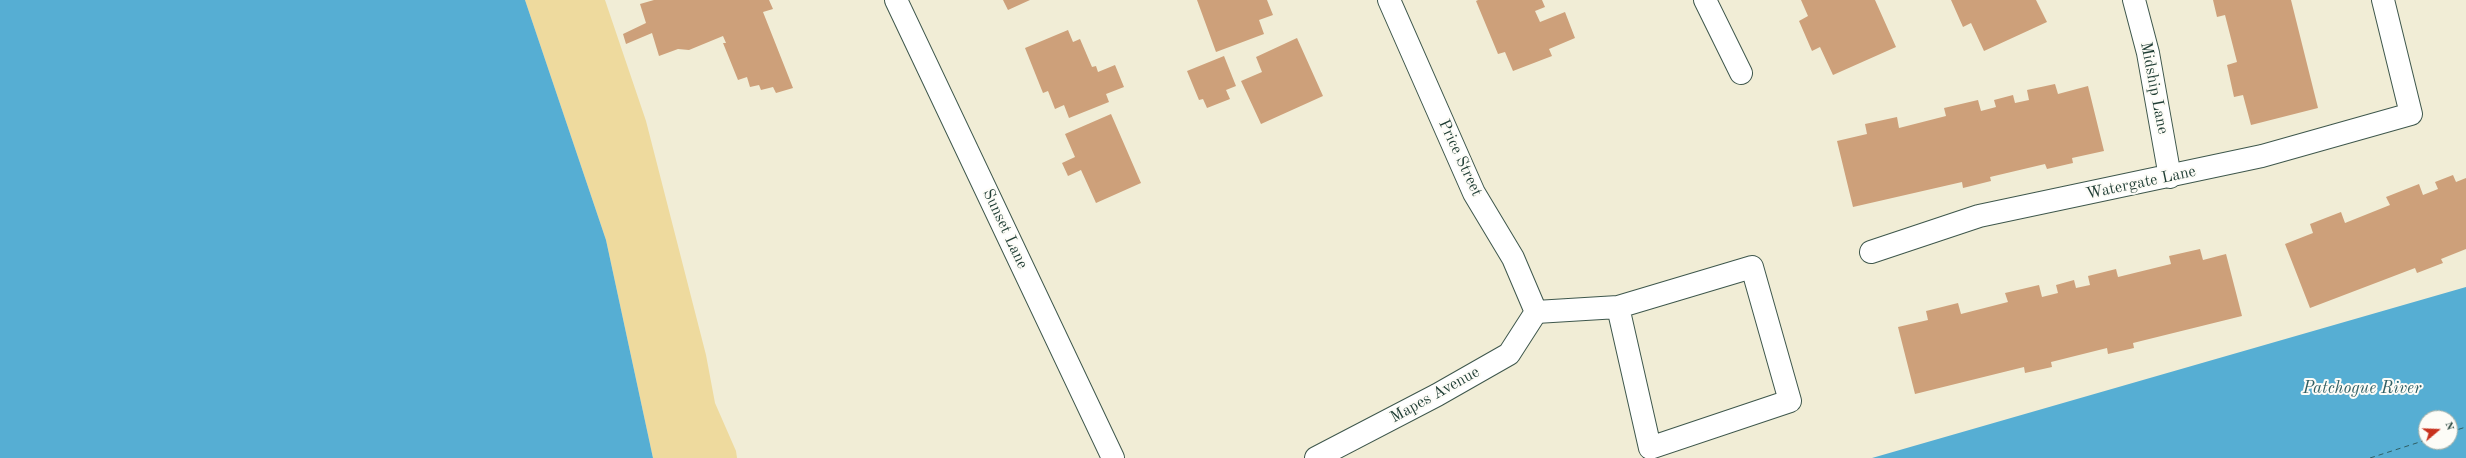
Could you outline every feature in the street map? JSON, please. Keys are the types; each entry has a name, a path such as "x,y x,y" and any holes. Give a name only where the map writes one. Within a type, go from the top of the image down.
{"street":[{"name":"Sunset Lane","path":"896,0 1113,458"},
{"name":"Price Street","path":"1389,0 1474,193 1513,258 1536,312"},
{"path":"1705,0 1741,73"},
{"name":"Midship Lane","path":"2134,0 2148,53 2170,178"},
{"name":"Watergate Lane","path":"1871,252 1979,216 2170,178 2262,156 2411,114 2383,0"},
{"path":"1536,312 1618,307 1752,267 1790,400 1650,448 1618,307"},
{"name":"Mapes Avenue","path":"1316,458 1437,395 1509,354 1536,312"}],"sand":[{"path":"525,0 605,0 646,121 706,355 715,403 736,451 737,458 653,458 606,240"}],"water":[{"path":"0,0 525,0 606,240 653,458 0,458"},
{"name":"Patchogue River","path":"2466,287 2466,458 1872,458"}],"building":[{"path":"654,0 769,0 773,9 763,12 793,88 776,93 773,87 761,90 759,85 750,87 747,77 738,80 723,43 726,43 723,36 689,50 678,49 659,56 652,33 626,44 623,34 646,23 640,4"},
{"path":"1003,0 1030,0 1008,10"},
{"path":"1197,0 1267,0 1273,15 1259,20 1264,34 1216,52"},
{"path":"1542,0 1545,7 1535,11 1540,22 1565,12 1575,38 1549,49 1552,56 1513,71 1505,52 1498,54 1476,1"},
{"path":"1801,0 1875,0 1896,47 1833,75 1820,47 1812,51 1799,21 1808,16"},
{"path":"1951,0 2036,0 2047,22 1984,51 1971,23 1963,27"},
{"path":"2213,0 2291,0 2318,108 2251,125 2243,95 2234,97 2227,65 2237,62 2225,15 2217,17"},
{"path":"1068,30 1073,42 1080,39 1092,67 1096,66 1098,72 1115,65 1124,87 1106,94 1109,102 1069,118 1064,105 1055,109 1048,91 1043,93 1025,48"},
{"path":"1297,38 1323,96 1261,124 1241,81 1262,72 1256,57"},
{"path":"1224,56 1236,86 1226,90 1230,99 1207,108 1203,99 1199,100 1187,71"},
{"path":"2055,84 2058,94 2088,86 2104,151 2072,158 2073,163 2047,169 2045,164 1990,177 1991,181 1963,188 1962,182 1853,207 1837,141 1867,134 1865,124 1897,117 1899,128 1946,116 1944,108 1978,100 1981,111 1996,107 1994,100 2013,95 2015,103 2029,100 2027,90"},
{"path":"1111,114 1141,183 1096,203 1081,170 1068,176 1062,163 1075,157 1065,134"},
{"path":"2453,175 2456,182 2466,178 2466,249 2441,259 2443,263 2417,273 2415,268 2310,308 2285,244 2313,233 2310,224 2341,212 2345,223 2390,205 2386,197 2419,184 2423,195 2438,189 2435,182"},
{"path":"2200,249 2203,260 2226,254 2242,316 2133,343 2134,348 2108,354 2107,348 2051,362 2052,367 2025,373 2024,367 1915,394 1898,327 1928,320 1926,311 1958,303 1961,314 2008,302 2005,293 2039,285 2042,297 2058,293 2056,285 2074,280 2076,288 2090,285 2088,276 2116,269 2118,277 2171,264 2169,256"}],"ferry route":[{"path":"2458,430 2466,427"},
{"path":"2370,458 2418,443"}]}
